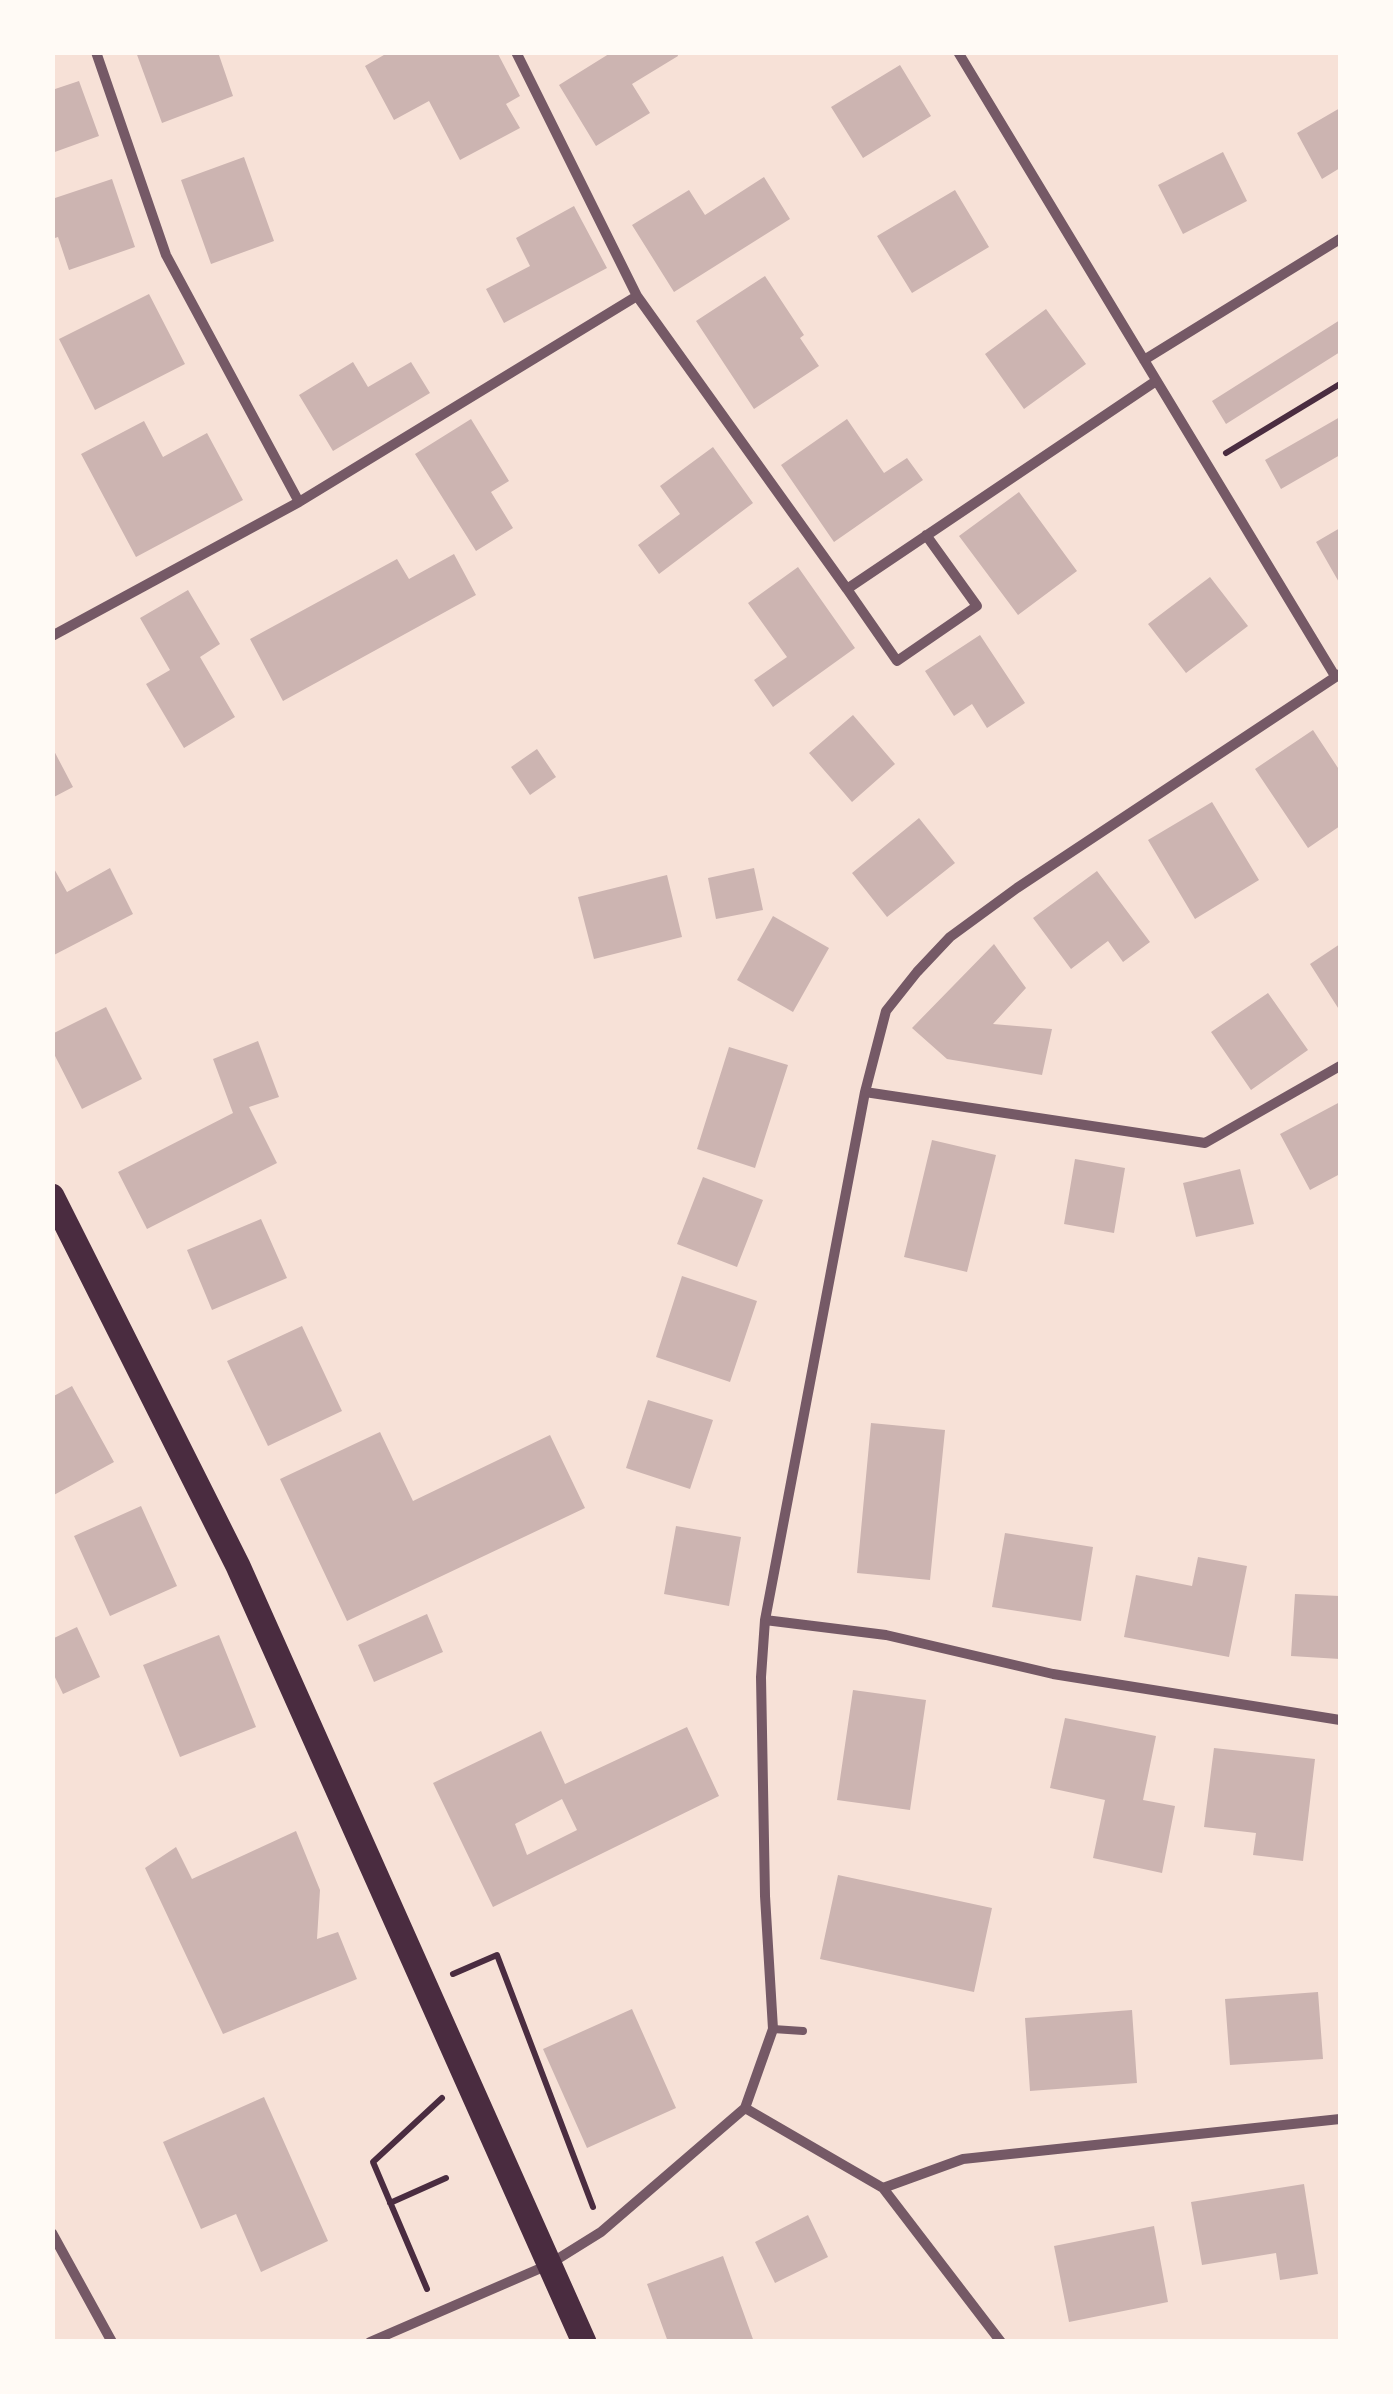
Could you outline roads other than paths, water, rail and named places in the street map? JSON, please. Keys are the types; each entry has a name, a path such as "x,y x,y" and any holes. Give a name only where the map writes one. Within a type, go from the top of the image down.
{"main road":[{"path":"52,1196 238,1566 584,2342"}],"street":[{"path":"96,52 166,254 299,502"},
{"path":"516,52 637,296 897,661 977,606 926,535"},
{"path":"370,2342 548,2265 601,2232 745,2108 774,2029 764,1896 761,1677 765,1620 866,1092 886,1011 950,936 1338,675 958,52"},
{"path":"1144,360 1340,239"},
{"path":"52,636 299,502 637,296"},
{"path":"847,589 1156,381"},
{"path":"866,1092 1205,1142 1340,1066"},
{"path":"765,1620 886,1635 1052,1674 1340,1720"},
{"path":"745,2108 883,2188 1001,2342"},
{"path":"883,2188 963,2159 1340,2119"},
{"path":"52,2233 112,2342"}],"lane":[{"path":"774,2029 803,2031"}]}
